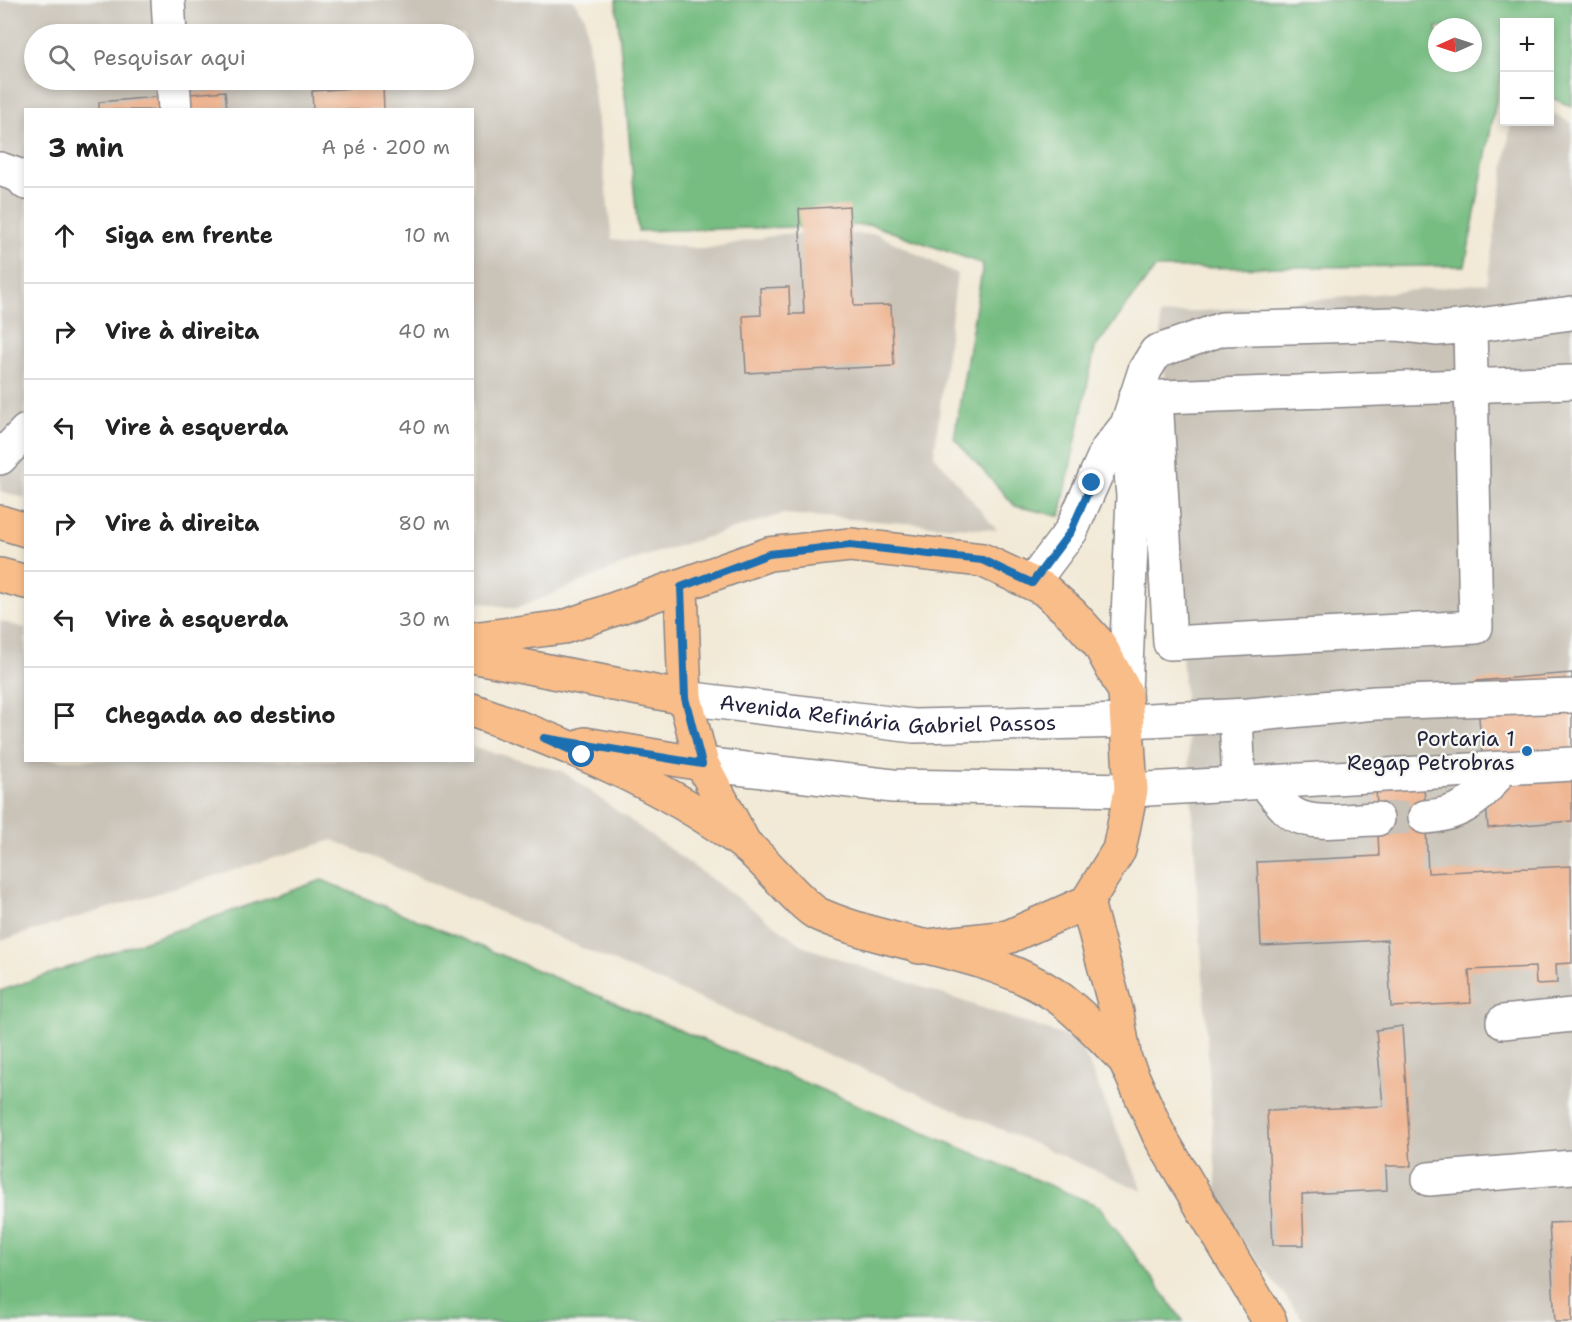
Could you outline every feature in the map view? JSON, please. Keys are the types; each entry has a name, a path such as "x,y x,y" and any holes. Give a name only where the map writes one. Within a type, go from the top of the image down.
{"main road":[{"path":"0,522 24,529"},
{"path":"474,639 564,627 769,554 850,545 982,560 1044,589 1072,614 1099,645 1126,706 1131,790 1119,850 1087,902 1008,937 919,947"},
{"path":"0,575 24,581"},
{"path":"681,587 685,698 702,764 745,844"},
{"name":"Avenida Refinária Gabriel Passos","path":"474,657 685,698"},
{"path":"474,712 544,738 664,794 745,844 818,914 919,947 994,965 1056,996 1125,1060"},
{"path":"544,738 702,764"},
{"path":"1087,902 1117,1013 1125,1060 1159,1135 1270,1322"}],"lane":[{"path":"168,0 169,24"},
{"path":"174,90 175,108"},
{"path":"0,169 20,176 24,181"},
{"path":"1126,706 1133,496 1139,407 1145,369 1156,352 1222,329 1396,324 1436,329 1572,313"},
{"path":"1139,407 1170,643 1476,627 1470,326"},
{"path":"1032,583 1071,531 1107,450 1139,407 1471,386 1572,382"},
{"path":"0,459 24,433"},
{"path":"0,471 24,469"},
{"name":"Avenida Refinária Gabriel Passos","path":"685,698 914,726 1126,706 1236,716 1375,703 1572,696"},
{"path":"1236,716 1252,783 1290,812 1299,817 1318,820 1377,819"},
{"path":"702,764 893,786 1131,790 1572,764"},
{"path":"1425,817 1444,816 1463,808 1490,785 1501,768"},
{"path":"1503,1022 1572,1015"},
{"path":"1429,1179 1572,1167"}],"shaded area":[{"path":"0,0 573,0 585,17 612,239 705,249 782,234 877,234 957,274 934,455 997,530 783,514 639,558 516,609 474,601 474,108 24,108 24,498 0,491"},
{"path":"1554,114 1572,123 1572,1322 1305,1322 1218,1209 1160,315 1487,283 1510,126 1554,126"},
{"path":"0,621 24,628 24,762 474,762 474,747 562,771 805,947 1079,1041 1143,1191 333,840 0,941"}],"green space":[{"path":"616,0 1572,0 1572,107 1554,99 1554,18 1500,18 1500,80 1465,266 1155,268 1095,348 1060,516 1015,506 954,438 983,264 872,225 638,231"},
{"path":"322,880 1099,1206 1184,1322 0,1322 0,991"}],"building":[{"path":"383,90 384,108 313,108 312,91"},
{"path":"225,91 227,108 99,108 99,102"},
{"path":"849,206 854,306 891,305 894,366 746,373 743,316 761,315 760,288 789,287 790,314 804,314 799,209"},
{"name":"Portaria 1 Regap Petrobras","path":"1572,673 1572,821 1488,828 1476,681"},
{"path":"1424,784 1428,873 1571,866 1572,963 1556,964 1557,983 1536,984 1535,967 1469,970 1471,1003 1391,1007 1387,940 1261,946 1257,862 1379,856 1376,786"},
{"path":"1402,1026 1411,1166 1386,1166 1387,1190 1302,1194 1304,1245 1273,1245 1267,1111 1383,1106 1376,1030"},
{"path":"1572,1222 1572,1322 1555,1322 1549,1223"}],"tunnel":[{"path":"1377,819 1425,817"}],"place":[{"name":"Portaria 1 Regap Petrobras","path":"1527,751"}],"route":[{"path":"582,755 544,738 702,764 685,698 681,587 769,554 850,545 982,560 1032,583 1071,531 1092,483"}]}
